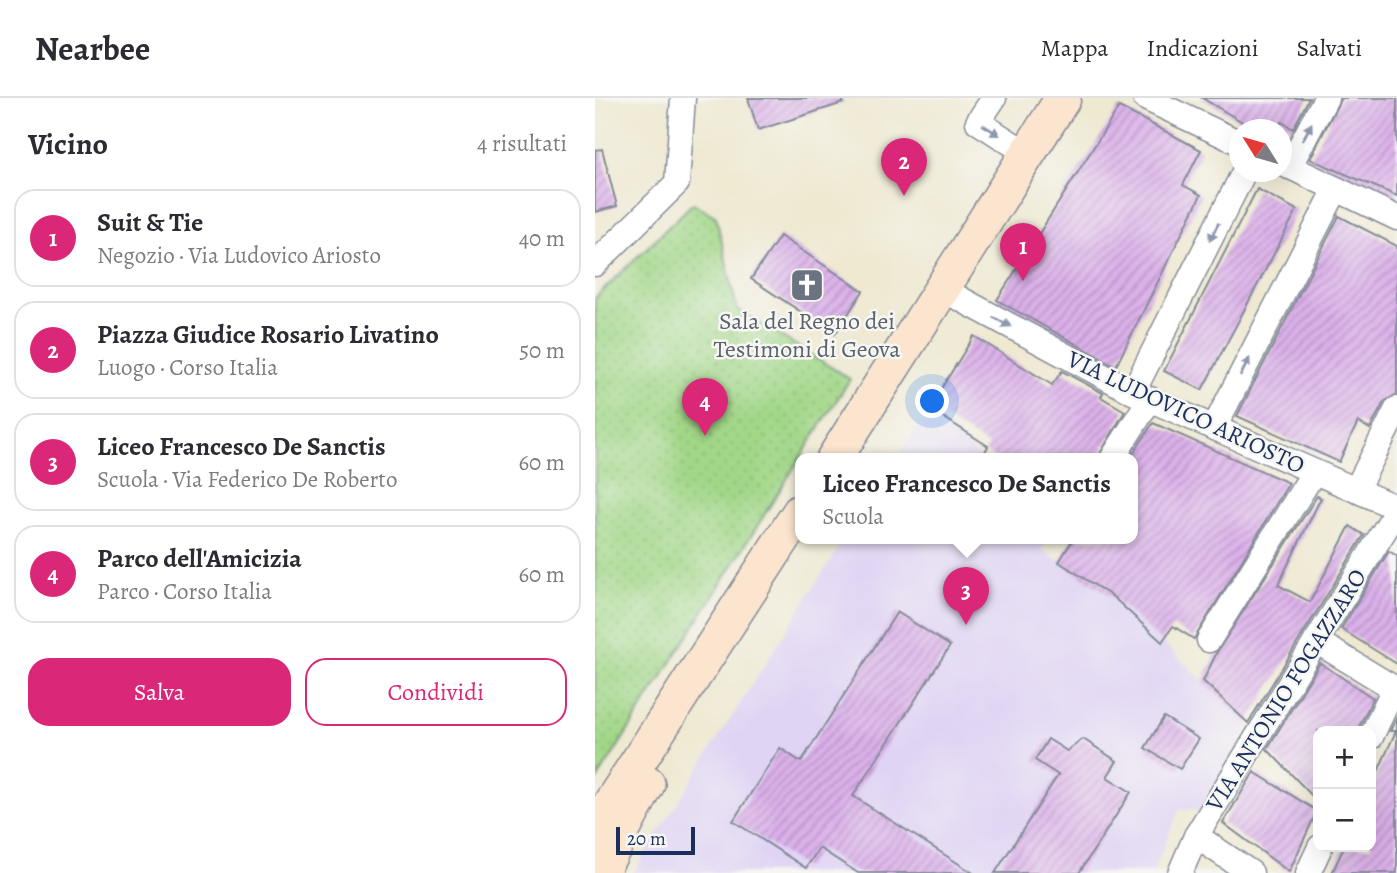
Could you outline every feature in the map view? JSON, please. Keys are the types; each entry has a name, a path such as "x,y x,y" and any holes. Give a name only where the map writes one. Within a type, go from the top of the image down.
{"main road":[{"path":"838,453 1063,98"},
{"path":"601,846 721,636 795,520"}],"street":[{"path":"595,264 677,183 683,98"},
{"path":"993,98 978,122 1028,154"},
{"path":"1145,98 1229,138"},
{"path":"1292,154 1326,98"},
{"path":"1292,168 1397,218"},
{"path":"1115,453 1239,182"},
{"path":"1214,428 1336,189"},
{"name":"VIA LUDOVICO ARIOSTO","path":"942,289 1141,396 1397,509"},
{"path":"1356,490 1397,410"},
{"path":"1209,640 1314,472"},
{"name":"VIA ANTONIO FOGAZZARO","path":"1180,873 1196,836 1397,509"},
{"path":"1316,641 1395,689 1376,727"},
{"path":"1196,836 1251,873"},
{"path":"1308,873 1318,852"}],"shaded area":[{"path":"929,408 976,453 900,453"},
{"path":"841,544 1044,544 1042,550 1126,604 1125,607 1250,725 1201,810 1179,810 1153,873 633,873"}],"green space":[{"path":"693,203 716,217 737,309 850,379 803,453 795,453 795,466 595,783 595,298"}],"building":[{"path":"748,98 843,98 843,103 758,130"},
{"path":"1202,98 1309,98 1293,129 1292,119 1237,119"},
{"path":"1341,98 1397,98 1397,196 1310,159"},
{"path":"1119,107 1201,150 1183,185 1201,195 1116,366 997,300"},
{"path":"602,149 617,206 595,212 595,150"},
{"path":"1257,189 1297,210 1202,390 1164,371"},
{"path":"1339,216 1397,246 1397,394 1384,402 1370,429 1358,422 1339,462 1237,416"},
{"name":"Sala del Regno dei Testimoni di Geova","path":"780,236 863,291 835,334 751,279"},
{"path":"974,336 1052,385 1062,371 1103,393 1101,397 1125,411 1100,453 987,453 988,446 929,408"},
{"path":"1153,423 1289,483 1194,639 1173,626 1162,642 1113,597 1059,562 1070,544 1138,544 1138,453 1134,453"},
{"path":"1317,496 1321,498 1278,585 1310,602 1350,526 1364,535 1248,723 1203,681 1217,652"},
{"path":"1389,551 1397,556 1397,664 1341,629"},
{"path":"897,612 950,646 853,796 973,873 858,873 819,848 806,868 733,821 780,748 801,762"},
{"path":"1320,663 1373,698 1359,726 1313,726 1313,797 1267,749"},
{"path":"1164,717 1199,739 1180,769 1145,748"},
{"path":"1397,717 1397,873 1332,873 1342,852 1376,852 1376,776 1396,731 1390,731"},
{"path":"1048,739 1067,751 1083,739 1117,761 1107,777 1131,792 1079,873 995,873 1058,775 1035,760"},
{"path":"1254,772 1313,809 1313,820 1289,872 1223,823"}],"place":[{"name":"Piazza Giudice Rosario Livatino","path":"904,196"},
{"name":"Suit & Tie","path":"1023,281"},
{"name":"Sala del Regno dei Testimoni di Geova","path":"807,285"},
{"name":"Parco dell'Amicizia","path":"705,436"},
{"name":"Liceo Francesco De Sanctis","path":"966,625"}]}
